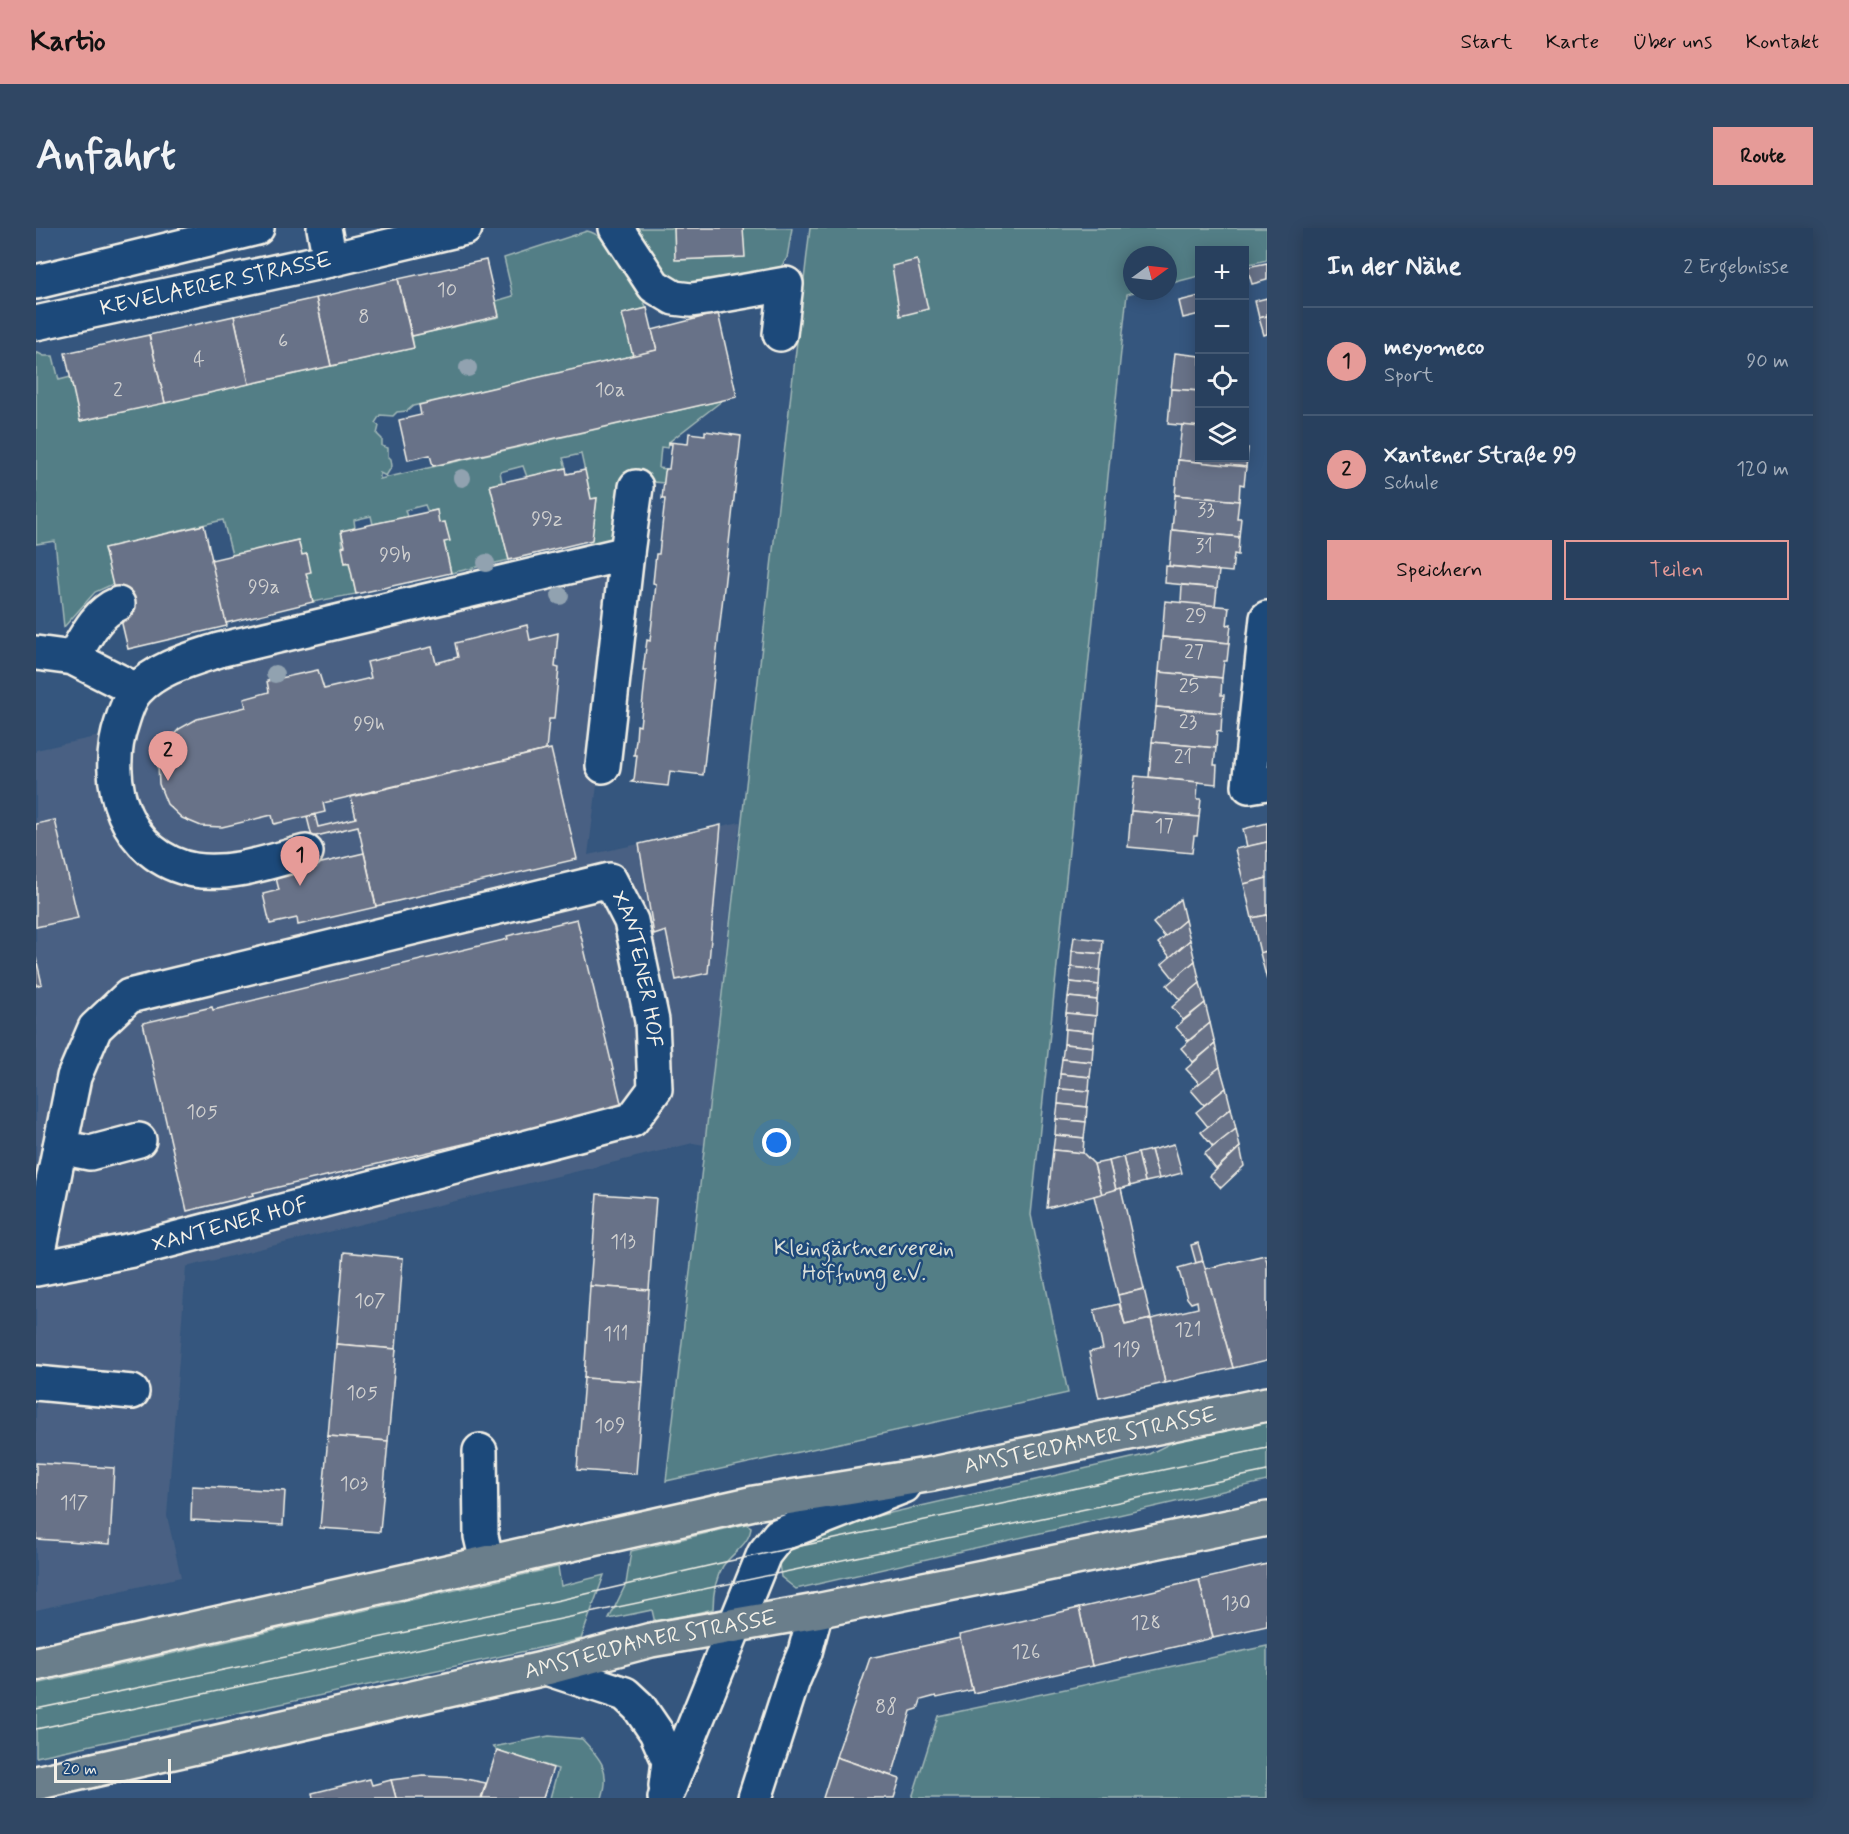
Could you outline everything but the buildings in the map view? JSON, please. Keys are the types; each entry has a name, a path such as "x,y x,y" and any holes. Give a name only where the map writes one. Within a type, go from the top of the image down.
{"main road":[{"name":"AMSTERDAMER STRASSE","path":"36,1664 754,1503 933,1474 1267,1404"},
{"name":"AMSTERDAMER STRASSE","path":"36,1783 546,1668 651,1640 816,1611 1267,1519"}],"street":[{"path":"36,282 257,228"},
{"path":"324,228 330,260"},
{"name":"KEVELAERER STRASSE","path":"36,323 330,260 465,228"},
{"path":"616,228 654,286 674,298 691,300 786,284 780,334"},
{"path":"603,766 636,487"},
{"path":"306,852 248,867 213,872 193,870 172,863 149,849 135,833 125,815 118,794 114,768 118,732 136,690 170,668 219,650 627,553"},
{"path":"73,658 100,616 110,607 118,604"},
{"path":"1267,618 1249,786 1267,783"},
{"path":"36,653 73,658 136,690"},
{"name":"XANTENER HOF","path":"610,880 631,921 652,1021 655,1089 632,1120 132,1250 36,1268 74,1077 95,1028 129,996 610,880"},
{"path":"60,1147 90,1153 139,1140"},
{"path":"36,1383 132,1392"},
{"path":"480,1451 481,1536 487,1562"},
{"path":"665,1798 764,1554 779,1535 933,1474"},
{"path":"755,1798 793,1680 805,1652 816,1611"},
{"path":"546,1668 625,1694 639,1707 657,1732 669,1761 665,1798"}],"shaded area":[{"path":"627,553 588,855 740,822 704,1145 693,1143 186,1267 167,1516 181,1577 36,1610 36,986 42,984 36,958 36,927 78,917 55,820 36,824 36,750 118,732 150,679"}],"green space":[{"path":"637,228 674,228 678,260 744,257 743,228 792,228 787,258 779,270 735,281 703,285 675,280 664,272 652,257"},
{"name":"Kleingärtnerverein Hoffnung e.V.","path":"810,228 1267,228 1267,260 1249,264 1249,246 1195,246 1195,277 1177,282 1177,246 1123,246 1123,300 1126,300 1031,1215 1068,1393 666,1481"},
{"path":"587,231 597,235 615,252 647,308 623,314 633,356 413,406 393,416 380,415 375,423 379,426 377,434 382,439 382,446 388,448 392,466 386,476 380,473 380,479 723,400 669,442 668,448 661,447 659,468 666,469 664,483 643,481 614,543 590,549 597,498 591,499 581,454 563,458 566,468 527,477 523,466 500,472 502,482 490,485 509,560 451,573 444,542 449,540 445,522 439,523 436,510 428,512 425,505 405,510 407,517 373,524 371,516 354,520 355,528 341,531 345,563 349,562 356,594 313,602 306,573 307,554 302,555 298,540 232,555 223,520 104,548 113,584 95,592 64,627 55,541 36,544 36,352 44,356 53,356 59,380 71,377 80,421 414,348 412,336 499,317 496,301 513,296 504,258"},
{"path":"1267,1418 1267,1481 796,1589 781,1577 778,1557 787,1548 829,1527 1149,1454 1185,1436"},
{"path":"746,1524 751,1527 750,1533 723,1566 718,1576 713,1609 655,1623 652,1610 609,1619 626,1584 631,1551"},
{"path":"558,1567 561,1586 604,1575 581,1639 36,1757 36,1684"},
{"path":"1267,1646 1267,1798 912,1798 938,1716"},
{"path":"549,1736 582,1739 594,1753 605,1772 605,1788 602,1798 550,1798 558,1769 493,1747"}],"tram line":[{"path":"36,1709 560,1600 725,1562 1267,1448"},
{"path":"36,1729 1267,1471"}],"place":[{"name":"Xantener Straße 99","path":"168,781"},
{"name":"meyomeco","path":"300,886"}]}
